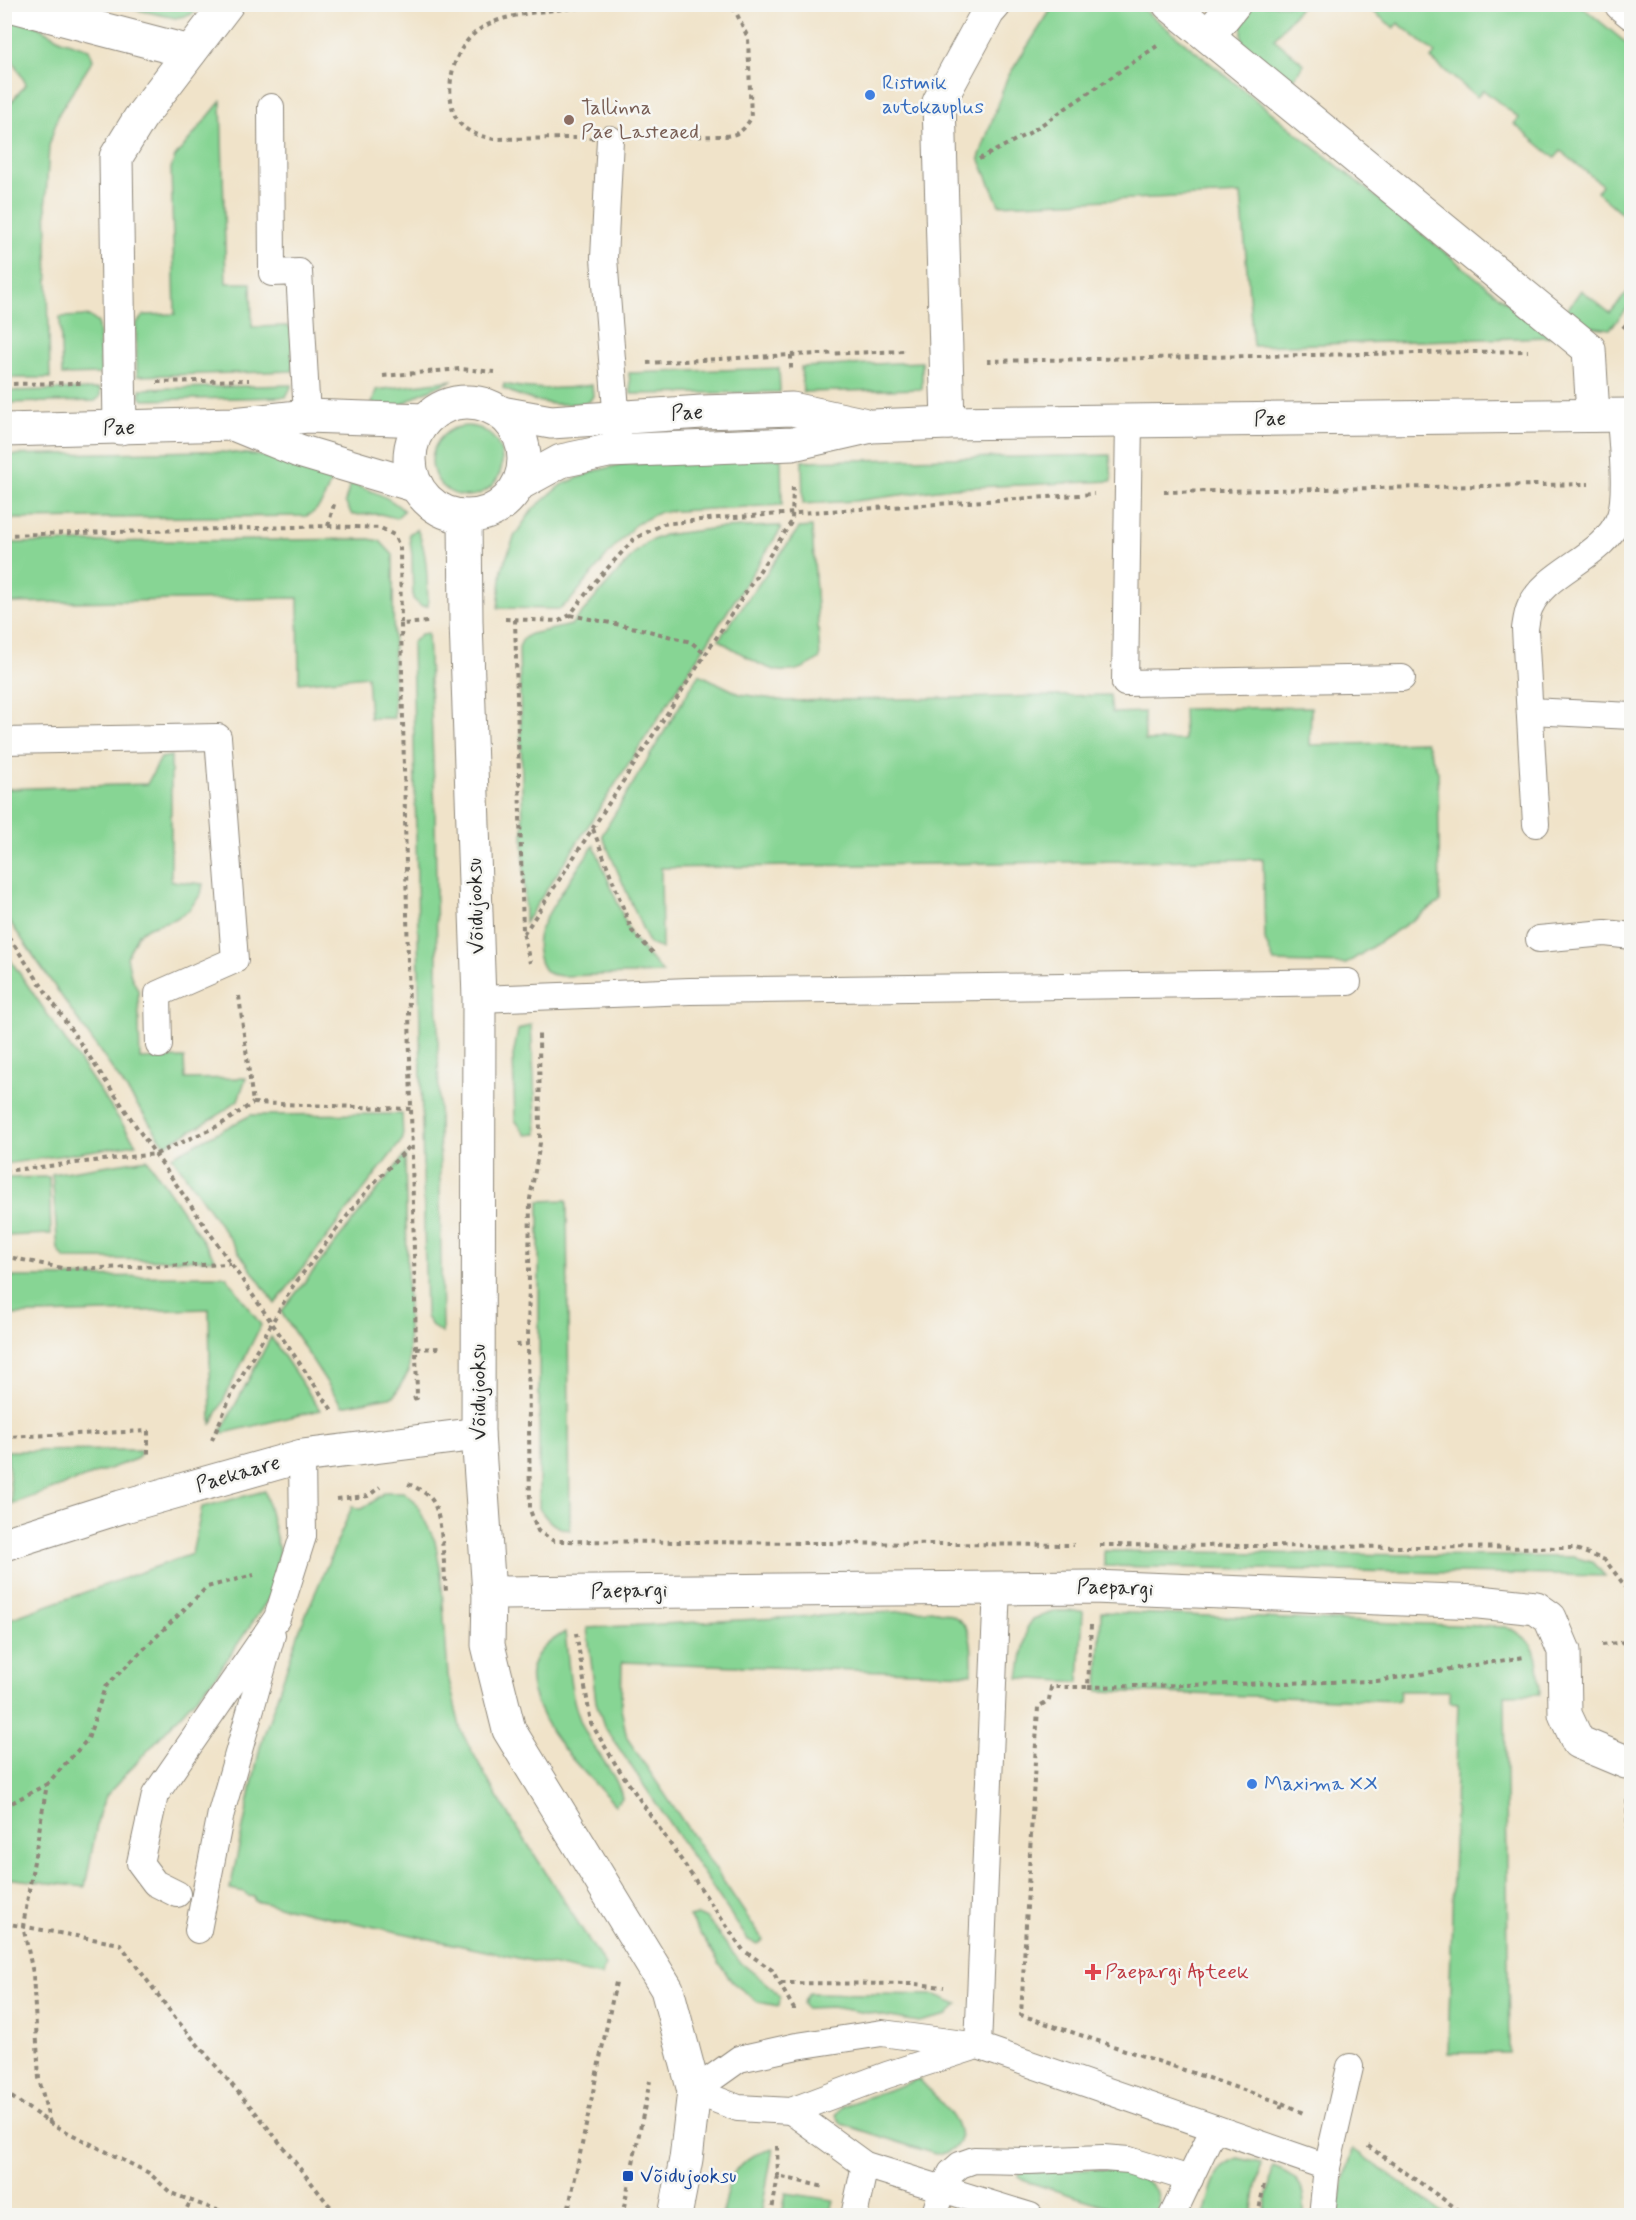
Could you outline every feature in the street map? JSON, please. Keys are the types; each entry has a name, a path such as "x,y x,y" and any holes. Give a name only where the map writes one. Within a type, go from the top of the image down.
{"street":[{"path":"6,4 190,52"},
{"path":"120,428 116,157 140,118 227,4"},
{"path":"948,423 939,102 988,12 995,4"},
{"path":"1234,4 1190,21 1582,343 1615,415"},
{"path":"1621,4 1632,13"},
{"path":"462,402 489,406 501,413 515,427 523,445 524,465 519,484 506,502 476,516 450,514 437,508 425,498 417,486 410,464 410,452 418,429 425,420 442,408 462,402"},
{"name":"Pae","path":"501,413 551,422 702,412 792,409 872,426"},
{"name":"Pae","path":"519,484 561,461 619,450 793,444 872,426 948,423 1615,415"},
{"name":"Pae","path":"4,430 233,424 307,416 425,420"},
{"name":"Pae","path":"233,424 299,451 417,486"},
{"name":"Võidujooksu","path":"465,516 466,621 479,999 478,1434 489,1593 488,1645 509,1730 667,1989 694,2091 686,2159 675,2216"},
{"name":"Paekaare","path":"4,1544 121,1507 302,1456 478,1434"},
{"name":"Paepargi","path":"489,1593 1093,1587 1479,1602 1536,1608 1550,1618 1564,1651 1565,1714 1578,1742 1629,1762"}],"lane":[{"path":"271,107 272,273 299,272 307,378 307,416"},
{"path":"610,139 604,258 619,450"},
{"path":"1536,824 1525,629 1529,608 1535,597 1551,583 1611,533 1624,527 1623,483 1615,415"},
{"path":"1130,421 1125,683 1402,678"},
{"path":"1530,711 1632,716"},
{"path":"4,741 218,736 235,960 158,994 159,1045"},
{"path":"1539,939 1605,933 1632,936"},
{"path":"479,999 690,991 1348,982"},
{"path":"198,1930 220,1813 303,1536 302,1456"},
{"path":"978,2046 997,1587"},
{"path":"177,1894 155,1883 140,1863 155,1795 277,1618"},
{"path":"694,2091 739,2059 787,2048 882,2033 978,2046 1327,2167"},
{"path":"694,2091 738,2108 791,2111 887,2075 978,2046"},
{"path":"1322,2216 1327,2167 1350,2067"},
{"path":"791,2111 865,2165 1030,2216"},
{"path":"1172,2216 1214,2128"},
{"path":"934,2216 951,2173 960,2165 974,2160 1029,2161 1103,2158 1130,2160 1190,2179"},
{"path":"855,2211 865,2165"}],"path":[{"path":"615,5 718,5 735,10 748,38 751,117 745,128 737,135 725,136 610,139 494,139 472,134 456,120 451,100 450,76 458,55 469,39 485,26 504,19 527,15 615,5"},
{"path":"941,179 1031,132 1190,21"},
{"path":"613,371 661,362 914,350 946,362 1582,343"},
{"path":"374,377 460,369 505,372"},
{"path":"4,384 307,378"},
{"path":"524,935 792,521 793,474"},
{"path":"499,618 559,621 570,615 594,583 634,539 663,524 1128,493 1623,483"},
{"path":"4,535 317,527 381,528 394,535 400,548 417,1398"},
{"path":"570,615 641,629 690,642 705,654"},
{"path":"401,624 428,622"},
{"path":"593,829 629,922"},
{"path":"4,930 336,1417"},
{"path":"4,1171 156,1154 220,1125 253,1103"},
{"path":"210,1442 233,1391 293,1286 368,1189 412,1144"},
{"path":"4,1256 66,1269 231,1264"},
{"path":"516,1345 528,1344 530,1510 538,1531 555,1541 1573,1548 1605,1560 1632,1594"},
{"path":"416,1349 440,1348"},
{"path":"4,1437 148,1431 148,1442"},
{"path":"578,1542 576,1631 591,1723 616,1765 742,1950 772,1970 780,1983 794,2009 787,2048"},
{"path":"1088,1687 1095,1545"},
{"path":"4,1807 47,1784 88,1738 105,1687 207,1587 294,1565"},
{"path":"1021,2015 1038,1707 1049,1700 1051,1687 1377,1681 1632,1641"},
{"path":"1629,1762 1632,2155"},
{"path":"47,1784 23,1926 33,1973 39,2079 50,2123"},
{"path":"4,1923 120,1944 176,2019 261,2119 328,2204 341,2216"},
{"path":"567,2216 618,1973"},
{"path":"780,1983 915,1984 1022,1994"},
{"path":"4,2092 50,2123 149,2173 171,2193 213,2209 246,2215 287,2211 306,2216"},
{"path":"1282,2103 1359,2140 1467,2216"},
{"path":"771,2216 778,2176 777,2147"},
{"path":"778,2176 822,2186 855,2211"},
{"path":"183,2216 191,2200"},
{"path":"227,2211 231,2216"}],"green space":[{"path":"114,5 203,5 190,15 175,18"},
{"path":"1054,5 1138,5 1550,337 1253,346 1241,194 999,205 979,158 1007,78"},
{"path":"1250,5 1302,5 1274,39 1304,64 1290,84 1242,44 1242,13"},
{"path":"1365,5 1580,5 1631,47 1631,221 1597,192 1602,185 1561,151 1555,158 1514,124 1519,118 1483,90 1477,97 1431,59 1435,53 1398,23 1394,28"},
{"path":"13,13 61,40 89,49 93,60 59,113 49,146 46,197 50,378 5,378 4,111 26,84 5,47 5,25"},
{"path":"221,101 226,283 251,283 252,327 288,326 291,329 293,371 137,376 136,324 144,315 175,314 171,168 175,157"},
{"path":"1631,288 1631,304 1610,329 1579,325 1564,314 1581,290 1610,313"},
{"path":"89,316 98,323 101,374 62,375 60,317"},
{"path":"922,362 922,389 803,392 801,367"},
{"path":"779,368 780,392 631,394 629,373"},
{"path":"453,380 420,394 394,409 370,411 376,390"},
{"path":"504,384 548,389 592,385 593,396 589,402 578,404 545,403 513,393 503,388"},
{"path":"292,385 286,397 143,400 140,396 140,389"},
{"path":"100,389 100,397 95,401 5,403 5,391"},
{"path":"467,426 480,429 492,436 499,448 502,461 499,474 492,486 480,493 467,496 454,493 442,486 435,474 432,461 435,448 442,436 454,429"},
{"path":"207,451 275,458 332,477 320,505 306,516 5,519 4,455"},
{"path":"1110,455 1112,481 952,488 855,501 803,504 802,461"},
{"path":"781,458 782,505 660,512 636,524 570,601 559,609 498,608 502,569 515,535 533,509 561,485 595,471 623,464"},
{"path":"350,484 386,497 404,511 396,518 380,514 352,515 345,502"},
{"path":"779,526 781,529 525,923 519,647 522,640 531,634 571,625 635,553 648,542 664,535 718,528"},
{"path":"812,527 820,658 807,667 794,671 771,669 719,639 799,528"},
{"path":"417,529 425,557 428,606 421,606 413,599 409,534"},
{"path":"369,539 380,541 393,555 394,718 370,718 367,676 299,683 298,598 5,603 5,543"},
{"path":"428,633 435,812 442,1333 433,1327 426,1317 412,643 421,634"},
{"path":"699,674 740,694 786,701 1110,695 1112,713 1144,712 1145,741 1184,740 1183,709 1311,707 1310,745 1426,742 1438,772 1440,902 1346,964 1274,962 1265,940 1263,859 661,868 662,949 649,944 602,835"},
{"path":"171,756 171,881 203,884 201,894 188,911 175,919 149,927 138,934 127,957 131,976 138,990 140,1059 184,1058 185,1079 246,1078 238,1100 217,1116 165,1145 5,915 4,789 147,784 161,758"},
{"path":"594,845 631,936 663,973 562,976 548,973 542,966 537,947 541,929 562,891"},
{"path":"5,952 136,1144 5,1164"},
{"path":"531,1024 537,1134 526,1135 515,1120 513,1056 518,1030"},
{"path":"402,1114 403,1139 275,1304 172,1156 251,1115"},
{"path":"405,1155 409,1371 394,1396 342,1406 281,1312"},
{"path":"147,1159 216,1260 65,1259 58,1250 52,1174"},
{"path":"49,1177 51,1234 5,1236 5,1178"},
{"path":"567,1200 570,1530 552,1523 539,1508 539,1201"},
{"path":"226,1276 261,1325 211,1425 209,1309 5,1315 5,1277"},
{"path":"271,1337 320,1410 220,1434"},
{"path":"140,1450 141,1453 136,1459 12,1504 7,1451"},
{"path":"265,1491 279,1550 272,1594 215,1677 106,1796 99,1814 85,1887 5,1878 4,1621 192,1554 202,1507"},
{"path":"385,1492 403,1492 415,1501 435,1541 441,1574 448,1676 461,1731 495,1793 605,1965 601,1976 255,1901 254,1897 244,1892 230,1889 260,1747 301,1626 352,1507 360,1509"},
{"path":"1104,1551 1574,1557 1594,1563 1605,1576 1104,1566"},
{"path":"930,1610 955,1617 968,1630 972,1649 972,1674 622,1662 621,1708 627,1738 763,1940 757,1944 748,1940 604,1726 596,1702 587,1628"},
{"path":"1056,1611 1083,1611 1079,1682 1019,1678 1027,1628 1033,1619"},
{"path":"1101,1612 1505,1627 1525,1638 1535,1653 1540,1694 1505,1695 1509,2053 1448,2053 1458,1703 1450,1702 1450,1691 1400,1691 1399,1701 1098,1691"},
{"path":"565,1632 575,1705 588,1737 620,1789 622,1798 615,1805 558,1741 540,1712 533,1691 531,1671 535,1659 546,1645"},
{"path":"697,1915 707,1919 739,1961 773,1989 780,1998 779,2006 758,2002 732,1982 689,1917"},
{"path":"809,1993 936,1995 958,2004 947,2015 919,2022 832,2007 805,2008 803,2003"},
{"path":"919,2079 948,2111 959,2129 956,2146 949,2152 935,2154 842,2124 836,2115 843,2106"},
{"path":"773,2149 761,2215 722,2215 730,2180 741,2164 759,2153"},
{"path":"1353,2149 1447,2215 1337,2215"},
{"path":"1238,2158 1261,2163 1252,2215 1204,2215 1218,2173"},
{"path":"1273,2167 1290,2175 1299,2184 1304,2197 1304,2215 1264,2215"},
{"path":"1124,2168 1139,2175 1151,2185 1158,2198 1157,2215 1135,2215 1025,2181 1019,2177 1020,2172"},
{"path":"786,2193 834,2200 830,2215 782,2215"}],"place":[{"name":"Ristmik autokauplus","path":"870,95"},
{"name":"Tallinna Pae Lasteaed","path":"569,120"},
{"name":"Maxima XX","path":"1252,1784"},
{"name":"Paepargi Apteek","path":"1093,1972"},
{"name":"Võidujooksu","path":"628,2176"}]}
